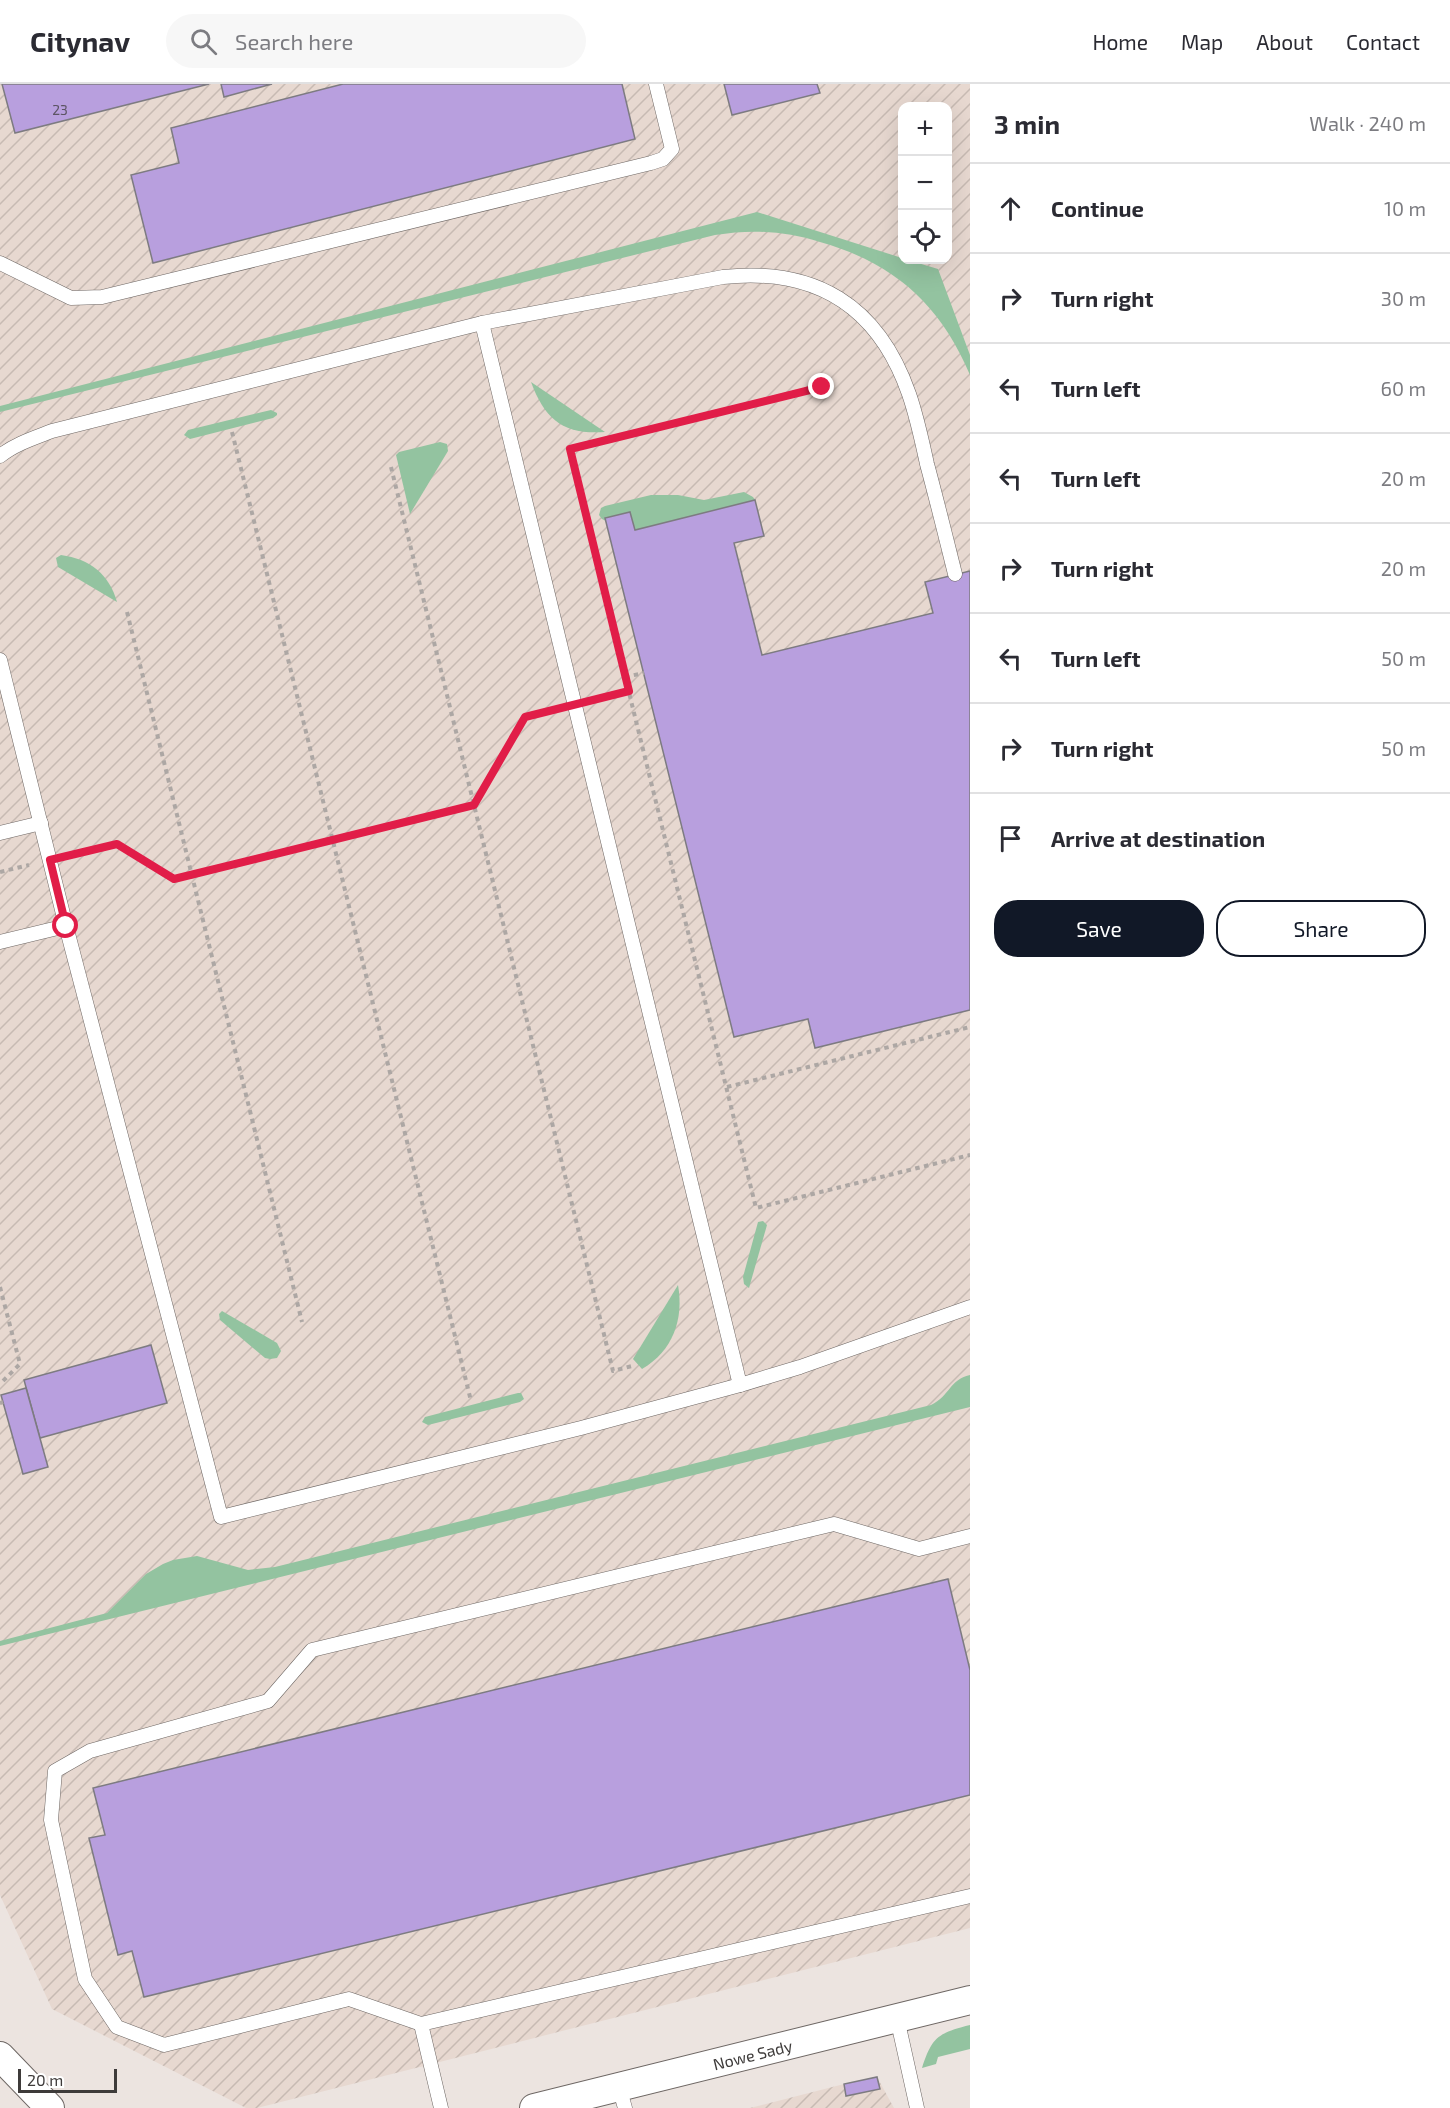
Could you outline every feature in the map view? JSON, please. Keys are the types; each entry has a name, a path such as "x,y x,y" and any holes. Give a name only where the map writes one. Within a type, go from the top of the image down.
{"street":[{"name":"Nowe Sady","path":"534,2108 622,2097 897,2018 970,2000"},
{"path":"0,2056 50,2108"}],"lane":[{"path":"0,263 71,298 102,297 651,163 663,159 672,148 656,84"},
{"path":"0,456 28,440 52,431 482,323 689,283 746,274 773,275 802,281 833,294 857,311 895,361 909,393 955,574"},
{"path":"482,323 740,1385"},
{"path":"0,660 66,926 221,1517 580,1428 740,1385 800,1367 970,1307"},
{"path":"0,833 41,823"},
{"path":"0,942 66,926"},
{"path":"970,1536 919,1549 834,1524 312,1650 268,1701 90,1751 55,1772 51,1820 85,1979 117,2027 164,2044 349,1999 421,2024 970,1896"},
{"path":"897,2018 917,2108"},
{"path":"421,2024 441,2108"}],"path":[{"path":"822,387 570,449 756,1208 970,1155"},
{"path":"232,432 471,1401"},
{"path":"391,466 613,1371 632,1366"},
{"path":"127,612 302,1322"},
{"path":"626,677 644,673"},
{"path":"0,872 117,844 174,879 474,805 525,717 629,691"},
{"path":"727,1087 970,1027"},
{"path":"0,1287 20,1365 0,1384"}],"shaded area":[{"path":"0,84 970,84 970,1928 257,2108 246,2108 52,2009 0,1895"},
{"path":"877,2077 894,2108 750,2108 844,2084"}],"green space":[{"path":"757,212 898,257 898,264 921,264 938,269 970,355 970,375 958,350 929,307 912,290 870,262 807,238 781,233 742,232 715,235 0,412 0,406"},
{"path":"531,382 605,432 578,431 558,422 543,406"},
{"path":"271,410 277,413 273,418 190,439 184,435 188,430"},
{"path":"440,442 447,444 448,451 410,514 396,455 399,452"},
{"path":"744,492 755,500 635,530 630,512 606,518 606,521 599,515 601,508 605,506 651,495 678,495 704,500"},
{"path":"61,555 81,560 97,570 109,583 117,602 58,567 56,558"},
{"path":"763,1221 767,1225 749,1288 744,1284 743,1277 758,1222"},
{"path":"678,1285 679,1310 674,1333 662,1353 642,1369 633,1359"},
{"path":"222,1311 277,1343 281,1351 277,1358 265,1358 220,1320 219,1314"},
{"path":"970,1375 970,1407 0,1646 0,1641 107,1613 146,1574 173,1560 197,1556 248,1570 275,1567 931,1405 942,1397 953,1384"},
{"path":"521,1393 524,1399 520,1402 428,1425 422,1422 425,1417"},
{"path":"970,2025 970,2049 938,2057 936,2064 922,2068 929,2049 938,2038 950,2031"}],"building":[{"path":"2,84 209,84 15,133"},
{"path":"221,84 272,84 224,97"},
{"path":"343,84 622,84 635,139 153,263 131,175 179,163 171,128"},
{"path":"724,84 817,84 820,93 732,115"},
{"path":"755,500 764,536 734,543 762,655 933,613 925,582 970,571 970,1010 815,1048 808,1019 734,1037 605,518 630,512 635,530"},
{"path":"151,1345 167,1403 40,1438 24,1380"},
{"path":"26,1388 48,1467 23,1474 1,1395"},
{"path":"948,1579 970,1670 970,1795 144,1997 132,1951 118,1955 89,1838 105,1835 93,1788"},
{"path":"877,2077 880,2089 846,2096 844,2084"}],"route":[{"path":"66,926 50,860 117,844 174,879 474,805 525,717 629,691 570,449 822,387"}]}
